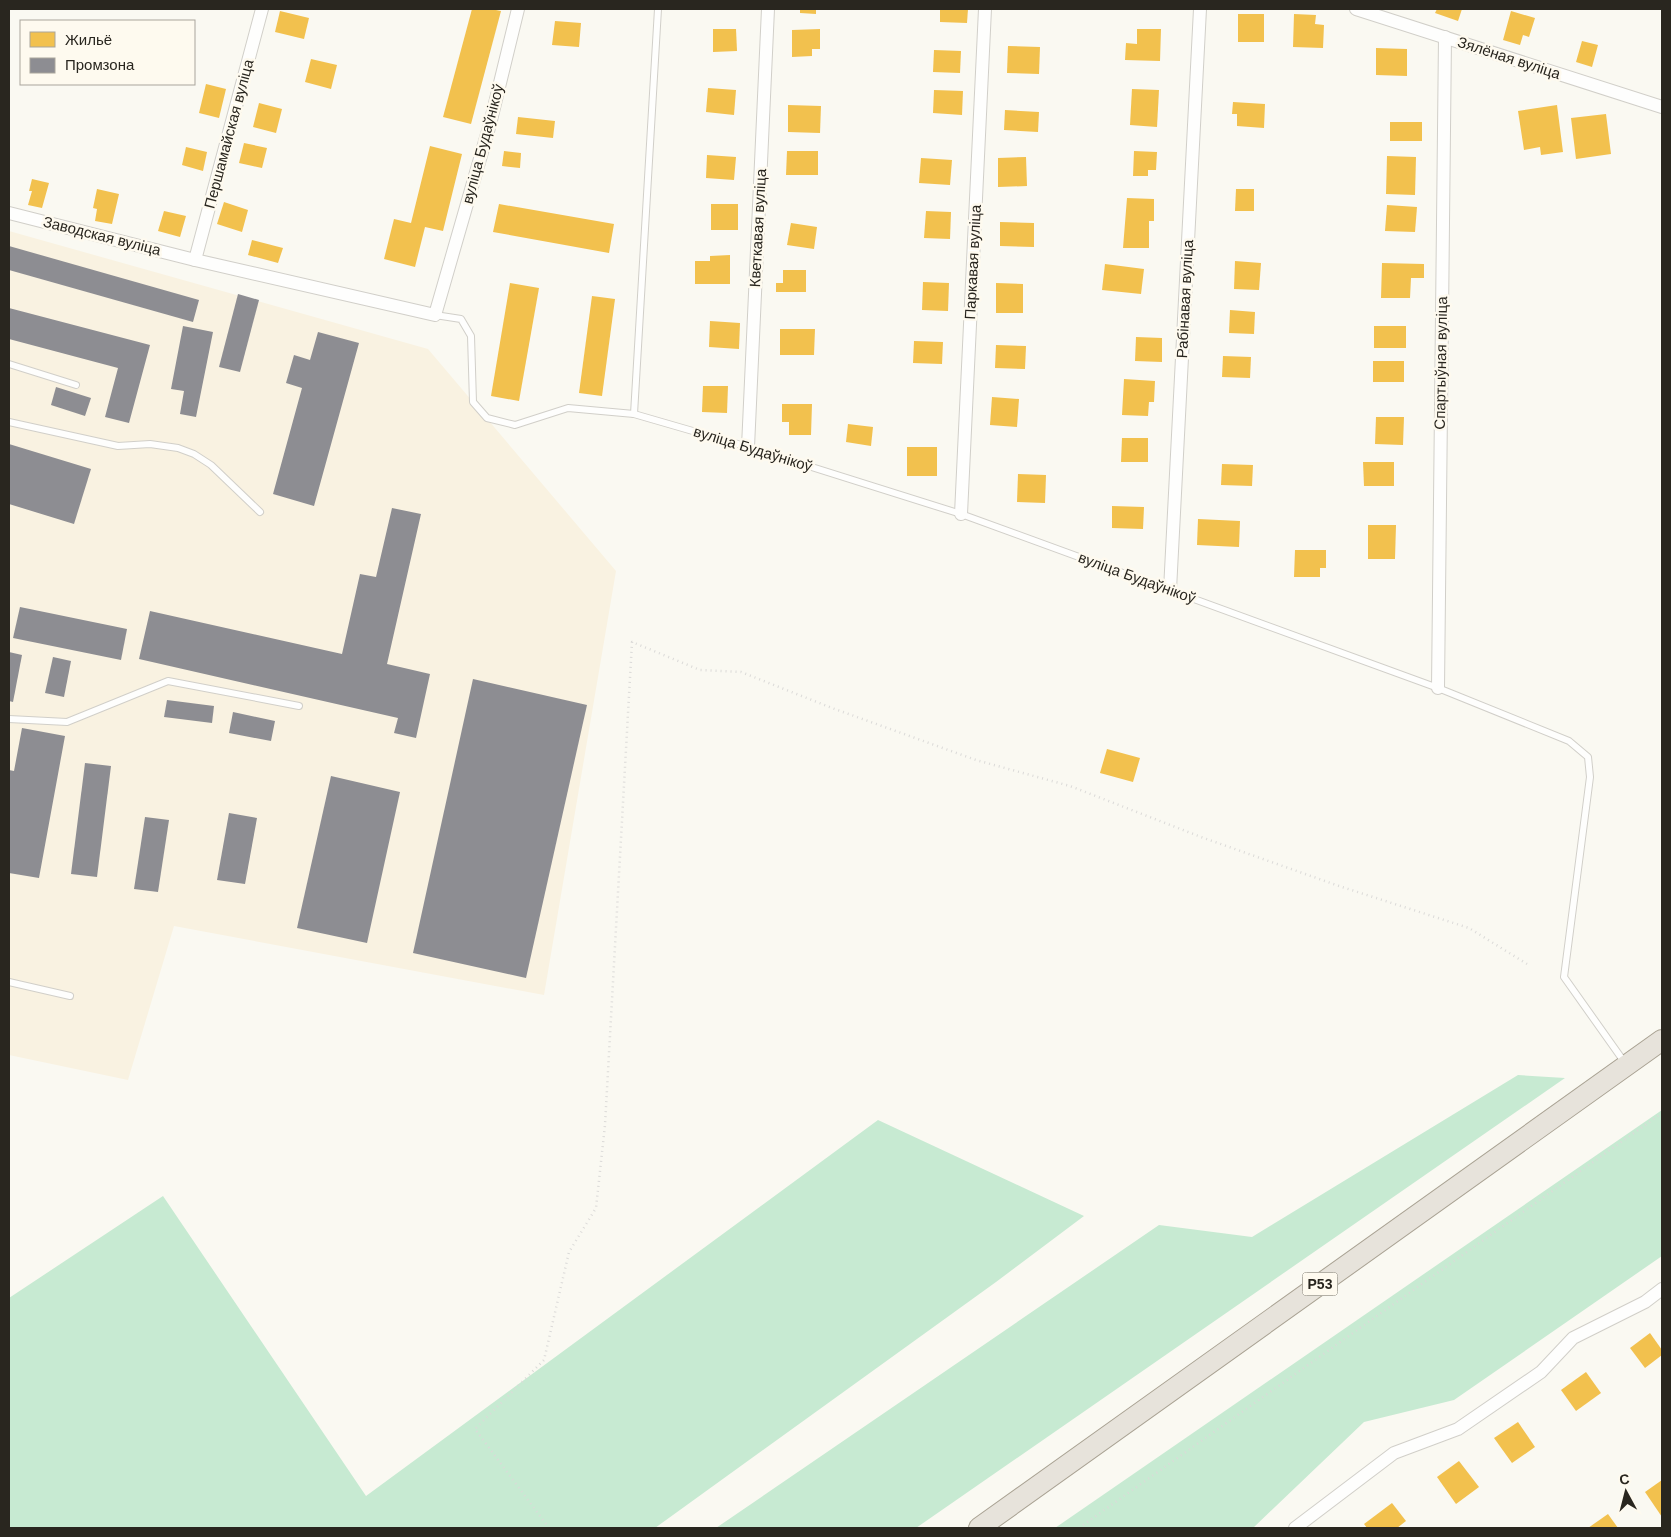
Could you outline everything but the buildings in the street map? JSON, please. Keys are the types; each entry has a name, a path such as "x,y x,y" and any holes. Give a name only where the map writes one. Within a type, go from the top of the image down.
{"main road":[{"name":"Р53","path":"979,1528 1662,1040"}],"street":[{"name":"Першамайская вуліца","path":"195,260 262,9"},
{"name":"вуліца Будаўнікоў","path":"435,314 490,124 518,9"},
{"name":"Кветкавая вуліца","path":"748,446 768,9"},
{"name":"Паркавая вуліца","path":"961,514 985,9"},
{"name":"Рабінавая вуліца","path":"1170,590 1200,9"},
{"name":"Зялёная вуліца","path":"1356,9 1662,107"},
{"name":"Спартыўная вуліца","path":"1438,688 1445,37"},
{"name":"Заводская вуліца","path":"9,213 195,260 435,314"},
{"path":"1295,1528 1394,1453 1458,1429 1541,1372 1573,1338 1645,1302 1662,1289"}],"lane":[{"path":"634,414 658,9"},
{"name":"вуліца Будаўнікоў","path":"435,314 461,319 471,336 473,402 487,418 515,425 568,408 634,414 748,446 961,514 1438,688 1570,740 1588,756 1590,777 1564,977 1627,1065"},
{"path":"9,364 76,385"},
{"path":"9,422 118,446 150,444 178,448 194,454 211,465 260,512"},
{"path":"9,719 66,722 168,681 299,706"},
{"path":"9,982 70,996"}],"path":[{"path":"549,1528 475,1428 544,1360 569,1252 596,1208 605,1125 632,642 700,670 742,672 832,708 976,760 1070,786 1201,837 1330,883 1469,928 1527,964"},
{"path":"1079,1528 1662,1113"}],"shaded area":[{"path":"9,231 428,349 616,571 544,995 174,926 128,1080 9,1055"}],"green space":[{"path":"1518,1075 1565,1078 916,1528 716,1528 1159,1225 1252,1237"},
{"path":"1662,1110 1662,1256 1454,1400 1364,1422 1253,1528 1055,1528"},
{"path":"878,1120 1084,1216 996,1282 655,1528 9,1528 9,1298 163,1196 366,1496"}]}
